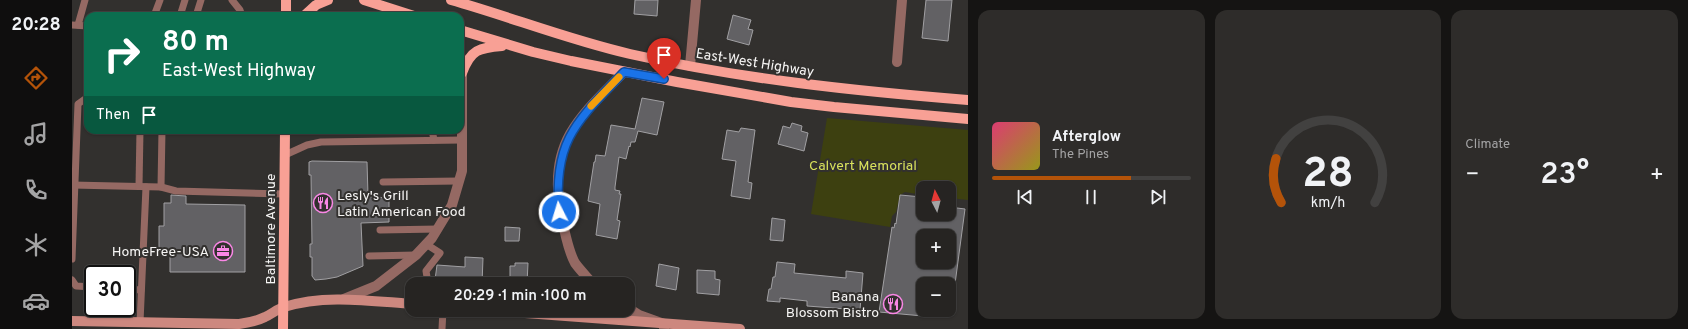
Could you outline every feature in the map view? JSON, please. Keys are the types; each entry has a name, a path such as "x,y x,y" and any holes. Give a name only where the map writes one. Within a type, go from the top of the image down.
{"main road":[{"path":"286,0 286,12"},
{"path":"308,12 316,5 328,0"},
{"path":"364,0 402,12"},
{"name":"East-West Highway","path":"451,0 480,4 584,43 690,66 843,89 968,100"},
{"path":"464,31 509,45 571,61 791,102 968,119"},
{"path":"464,69 471,55 478,49 509,45"},
{"name":"Baltimore Avenue","path":"283,329 285,134"}],"street":[{"path":"690,66 696,0"},
{"path":"897,62 902,0"},
{"path":"587,277 575,262 567,241 559,212 558,177 563,152 570,135 583,115 624,72"},
{"path":"344,299 376,286 416,255 438,229 452,205 460,181 462,171 462,134"},
{"path":"73,324 136,324 157,326 238,324 264,318 284,307 327,300 344,299 405,303"},
{"path":"635,312 664,327"},
{"path":"559,317 664,327 740,329"}],"lane":[{"path":"75,25 86,0"},
{"path":"156,12 160,0"},
{"path":"181,12 185,0"},
{"path":"197,12 201,0"},
{"path":"232,0 240,12"},
{"path":"72,259 73,185 78,104 84,100"},
{"path":"136,324 141,290 143,186 140,134"},
{"path":"161,187 162,134"},
{"path":"433,134 434,140"},
{"path":"285,155 307,145 321,142 462,140"},
{"path":"383,182 460,181"},
{"path":"73,185 143,186 161,187 176,191 284,194"},
{"path":"380,230 438,229"},
{"path":"426,244 440,253 426,271 427,277"},
{"path":"369,256 416,255"},
{"path":"72,280 76,286 84,286"},
{"path":"136,290 141,290"},
{"path":"442,329 443,317"}],"green space":[{"name":"Calvert Memorial","path":"827,118 968,130 968,200 956,199 956,181 916,181 916,194 905,192 900,195 896,212 892,216 890,227 811,214"}],"building":[{"path":"635,0 658,0 657,16 634,14"},
{"path":"926,0 952,0 948,41 922,38"},
{"path":"733,15 751,20 748,29 753,30 749,45 727,39"},
{"path":"642,98 664,102 657,135 638,131 635,142 631,142 630,147 629,146 626,159 619,157 615,187 615,190 620,191 619,194 621,194 617,220 620,221 617,239 596,235 600,204 588,201 596,155 605,156 611,125 635,129"},
{"path":"792,123 802,126 801,131 808,133 804,151 778,144 783,126 790,128"},
{"path":"741,128 755,130 748,182 752,183 750,199 731,196 736,161 722,159 727,130 739,132"},
{"path":"309,162 367,162 368,195 389,199 389,222 361,223 363,266 337,277 315,280 312,276 312,257 310,257 310,244 312,244 311,175 309,175"},
{"path":"171,195 186,196 186,204 245,205 245,272 170,272 170,250 159,250 159,226 164,226 164,203 171,203"},
{"path":"900,195 916,196 916,221 956,221 956,208 965,209 956,277 916,277 916,315 879,312 892,227 894,228 895,223 896,224"},
{"path":"772,218 785,220 783,241 770,240"},
{"path":"505,227 520,228 519,241 505,241"},
{"path":"465,257 483,258 482,277 435,277 437,265 465,267"},
{"path":"777,262 795,264 794,273 846,278 846,271 863,273 860,310 807,306 807,301 780,298 780,302 767,301 773,277 775,277"},
{"path":"515,263 528,263 527,277 510,277 510,266 515,266"},
{"path":"659,264 679,268 676,290 656,286"},
{"path":"697,270 715,271 715,279 720,280 719,295 697,293"}],"slow traffic":[{"path":"591,106 619,77"}],"place":[{"name":"Lesly's Grill Latin American Food","path":"323,203"},
{"name":"HomeFree-USA","path":"223,251"},
{"name":"Banana Blossom Bistro","path":"893,304"}],"route":[{"path":"559,212 558,177 563,152 570,135 583,115 624,72 664,79"}]}
